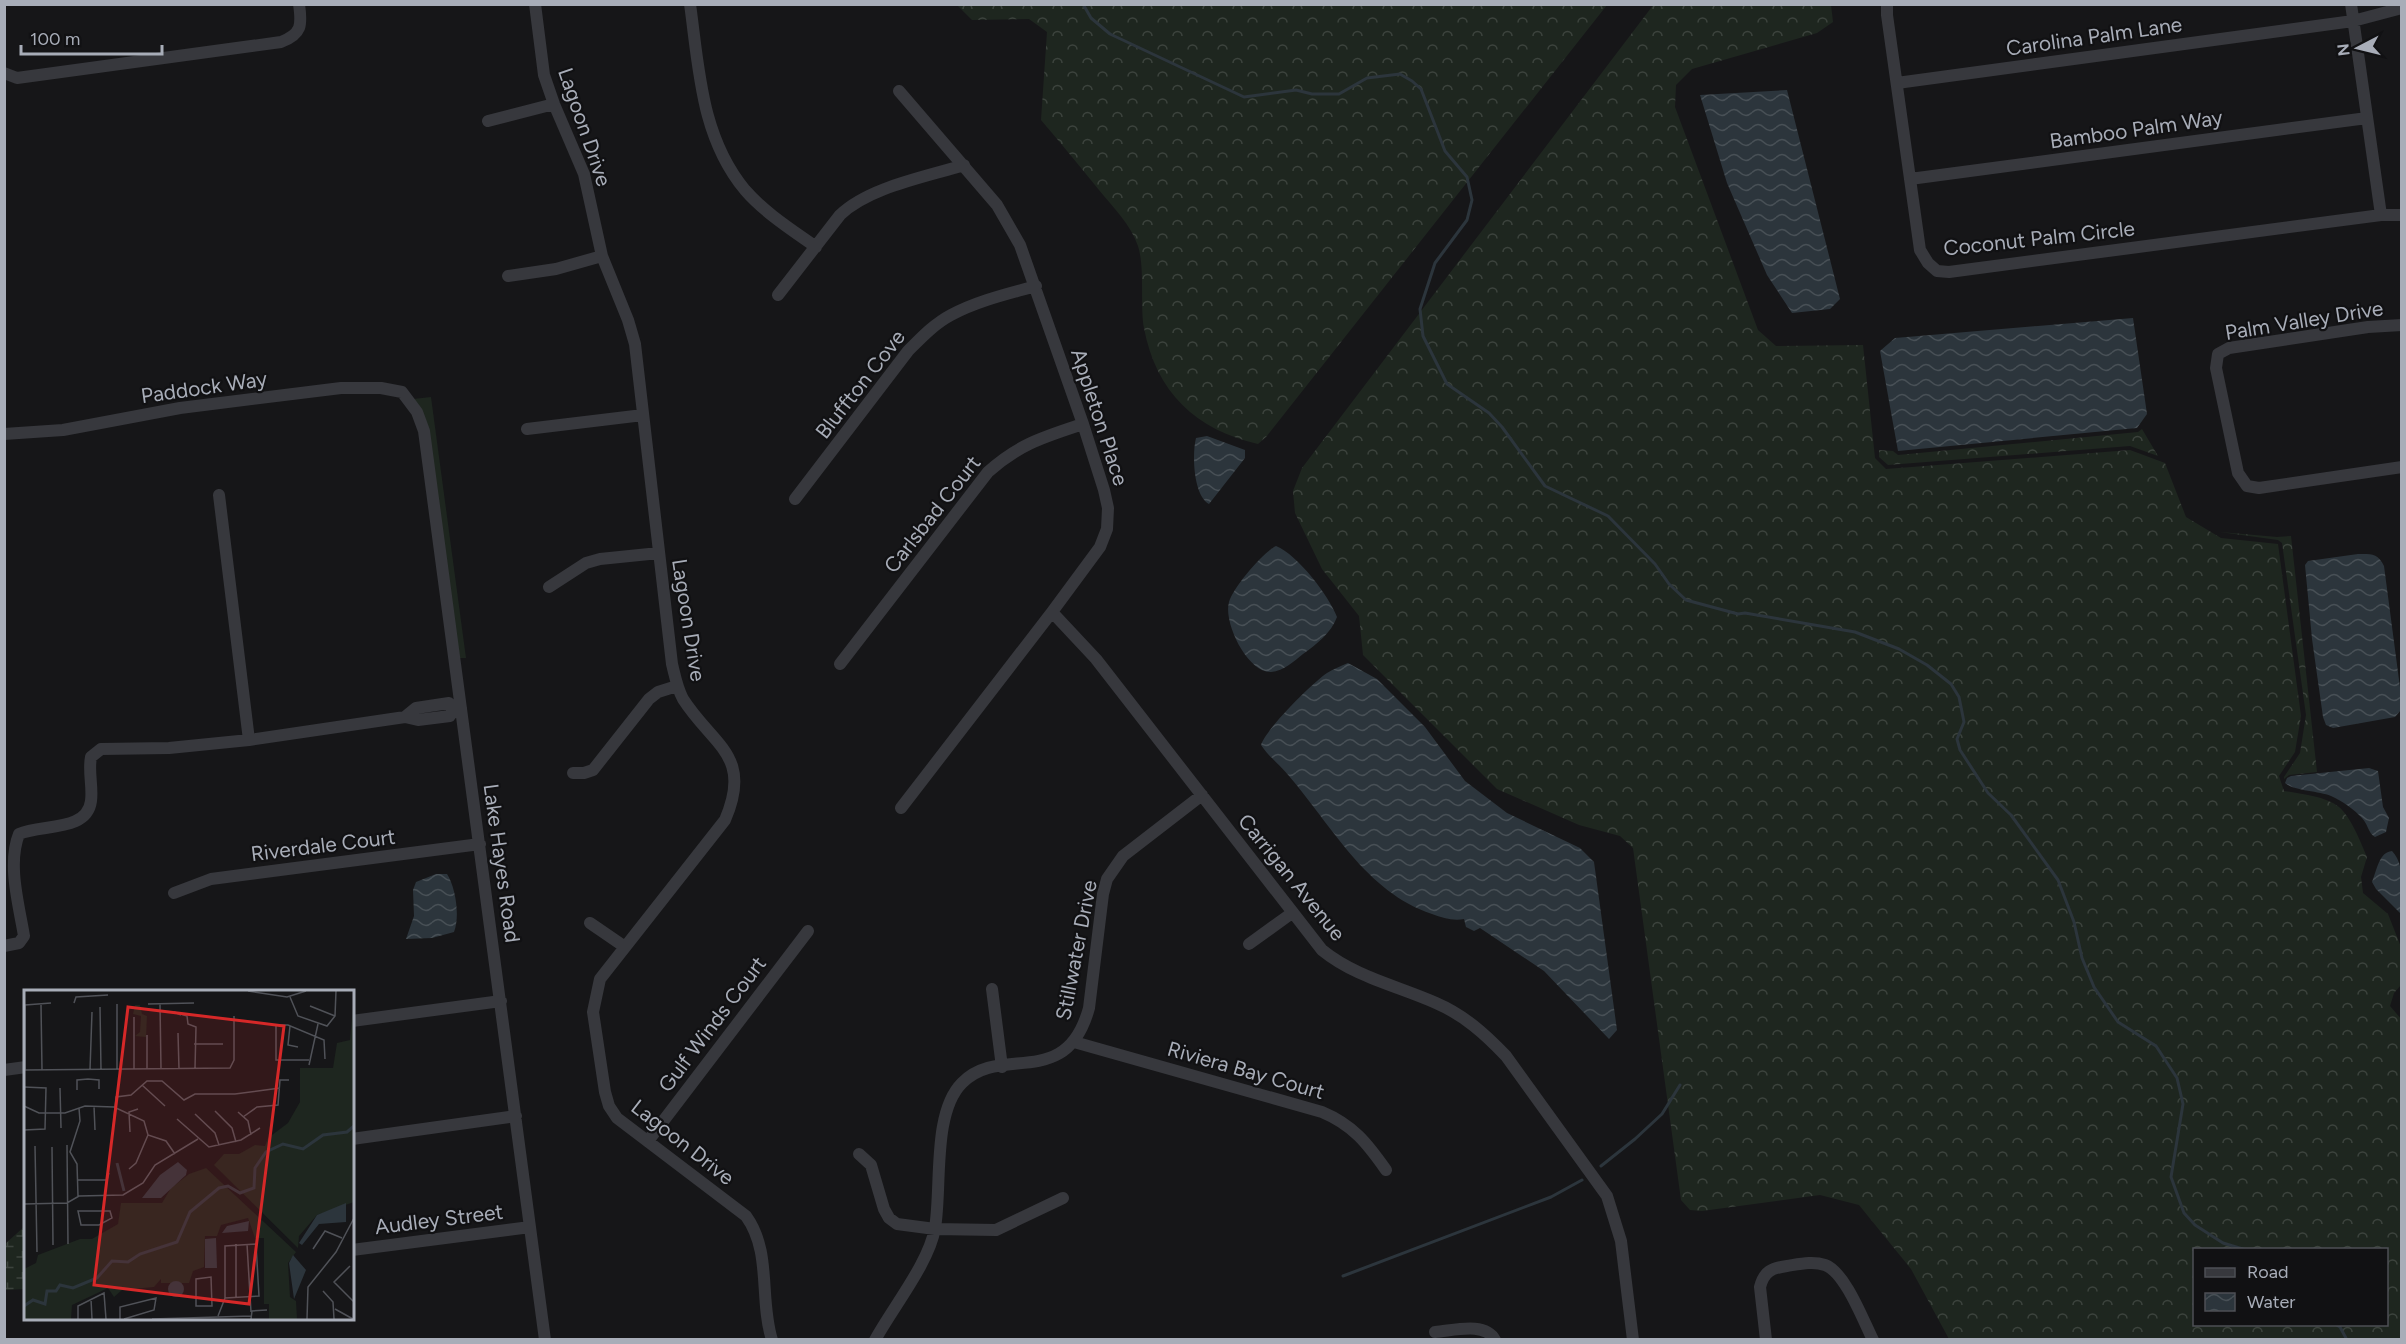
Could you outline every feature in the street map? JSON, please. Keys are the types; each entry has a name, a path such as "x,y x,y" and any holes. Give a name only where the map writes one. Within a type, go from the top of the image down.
{"street":[{"path":"4,73 17,78 281,42 292,38 299,30 301,20 299,4"},
{"name":"Lagoon Drive","path":"535,4 540,55 554,104 584,174 602,256 628,320 635,344 672,664 677,686 690,708 720,743 729,757 734,772 735,789 725,820 600,979 593,1012 605,1092 609,1106 617,1118 746,1216 753,1226 760,1243 772,1340"},
{"path":"690,4 702,98 718,144 745,190 768,212 816,247"},
{"name":"Coconut Palm Circle","path":"1887,4 1920,250 1937,271 1949,272 2381,215 2402,216"},
{"path":"2351,4 2381,215"},
{"name":"Carolina Palm Lane","path":"1897,82 2353,21 2402,8"},
{"name":"Appleton Place","path":"899,91 997,205 1020,245 1083,424 1108,508 1107,529 1100,547 901,808"},
{"path":"488,121 554,104"},
{"name":"Bamboo Palm Way","path":"1910,179 2367,118"},
{"path":"778,295 840,215 852,204 869,195 964,165"},
{"path":"508,276 556,269 602,256"},
{"name":"Bluffton Cove","path":"795,499 908,351 927,332 950,315 974,305 1036,286"},
{"name":"Palm Valley Drive","path":"2402,325 2368,327 2229,348 2218,354 2216,368 2238,473 2247,486 2259,488 2402,467"},
{"name":"Paddock Way","path":"4,435 63,430 180,408 341,388 381,388 402,392 406,398"},
{"name":"Lake Hayes Road","path":"406,398 417,412 424,431 457,708 480,844 545,1340"},
{"path":"527,429 643,415"},
{"name":"Carlsbad Court","path":"840,664 988,472 1006,455 1026,443 1083,424"},
{"path":"219,495 249,740"},
{"path":"549,587 586,563 600,559 659,553"},
{"name":"Carrigan Avenue","path":"1052,612 1096,659 1322,950 1355,971 1437,1003 1466,1019 1506,1056 1607,1196 1621,1241 1633,1340"},
{"path":"573,773 593,770 649,699 658,692 677,686"},
{"path":"4,946 19,943 24,936 10,887 14,846 19,834 76,822 86,816 92,800 89,768 91,757 101,749 169,748 249,740 405,717 418,720 450,716 457,708"},
{"name":"Stillwater Drive","path":"875,1340 928,1250 935,1229 943,1122 947,1107 957,1088 970,1076 983,1070 1046,1059 1060,1053 1074,1042 1084,1027 1089,1008 1103,894 1107,879 1123,856 1202,795"},
{"name":"Riverdale Court","path":"174,893 211,879 480,844"},
{"path":"1249,944 1292,913"},
{"path":"590,923 625,947"},
{"name":"Gulf Winds Court","path":"648,1141 808,931"},
{"path":"993,989 1002,1067"},
{"path":"354,1022 501,1001"},
{"name":"Riviera Bay Court","path":"1074,1042 1340,1119 1355,1131 1386,1170"},
{"path":"4,1070 24,1067"},
{"path":"354,1139 516,1116"},
{"path":"859,1154 871,1165 884,1209 889,1218 897,1224 935,1229 996,1230 1063,1198"},
{"name":"Audley Street","path":"354,1250 530,1227"},
{"path":"1766,1340 1760,1287 1762,1278 1774,1268 1814,1263 1827,1266 1840,1276 1873,1340"},
{"path":"1435,1332 1485,1330 1493,1335 1495,1340"}],"green space":[{"path":"1654,4 1831,5 1833,22 1817,33 1692,69 1676,85 1675,107 1758,330 1776,346 1863,345 1875,458 1886,469 2130,450 2165,463 2186,517 2221,538 2278,544 2301,716 2295,752 2279,776 2284,791 2327,800 2339,807 2348,817 2367,857 2361,877 2363,893 2388,914 2401,947 2401,985 2394,993 2390,1006 2402,1020 2401,1339 1949,1339 1911,1269 1859,1205 1820,1195 1702,1211 1690,1210 1681,1200 1633,848 1620,836 1579,825 1497,789 1363,655 1359,616 1322,569 1295,513 1293,491 1302,468"},
{"path":"957,5 1607,5 1266,437 1258,444 1236,438 1198,418 1182,405 1158,371 1144,328 1140,255 1135,238 1121,216 1041,120 1047,32 1029,19 972,20"},
{"path":"431,397 466,658 460,658 413,399"},
{"path":"2142,429 2158,456 2130,446 1888,465 1879,457 1879,450 1893,451 1898,455 2138,432"},
{"path":"2220,532 2291,536 2317,772 2289,775 2284,779 2300,753 2306,715 2282,543 2278,540"},
{"path":"24,1227 24,1289 5,1290 5,1244"}],"water":[{"path":"1787,90 1840,299 1830,309 1792,313 1767,275 1727,183 1700,95"},
{"path":"2133,318 2147,414 2137,428 1898,451 1880,351 1895,338"},
{"path":"1207,436 1245,450 1245,458 1209,504 1200,492 1194,463 1196,438"},
{"path":"1276,546 1294,558 1312,577 1337,617 1327,633 1313,646 1284,668 1271,672 1262,670 1246,656 1234,634 1228,611 1229,602 1242,580 1263,556"},
{"path":"2358,554 2374,555 2384,566 2401,710 2395,717 2333,728 2326,725 2323,717 2305,565 2308,561"},
{"path":"1348,663 1377,679 1425,727 1465,781 1507,813 1580,848 1594,862 1617,1030 1609,1039 1544,971 1480,928 1474,931 1466,927 1464,919 1448,919 1409,904 1369,874 1261,745 1280,718 1311,687 1327,673"},
{"path":"2369,768 2378,771 2383,807 2389,818 2386,832 2375,837 2362,818 2344,803 2331,796 2294,788 2285,783 2291,776"},
{"path":"2392,851 2401,872 2401,914 2372,882 2381,858"},
{"path":"436,874 447,874 453,887 457,911 454,932 432,938 406,939 414,916 413,890 416,882"}],"waterway":[{"path":"1083,4 1091,18 1110,34 1244,97 1296,90 1312,94 1339,94 1367,78 1400,74 1421,89 1445,151 1467,177 1472,200 1467,220 1435,263 1420,309 1423,336 1447,384 1489,413 1545,486 1608,516 1686,600 1738,614 1745,613 1855,632 1899,649 1927,665 1951,684 1959,697 1964,722 1957,739 1960,750 1988,793 2011,815 2058,880 2074,922 2082,958 2094,987 2118,1022 2156,1046 2177,1078 2183,1104 2171,1177 2184,1213 2195,1225 2223,1243 2239,1248"},
{"path":"1601,1166 1662,1114 1680,1085"},
{"path":"1343,1276 1551,1197 1582,1180"},
{"path":"2338,1326 2347,1340"}]}
